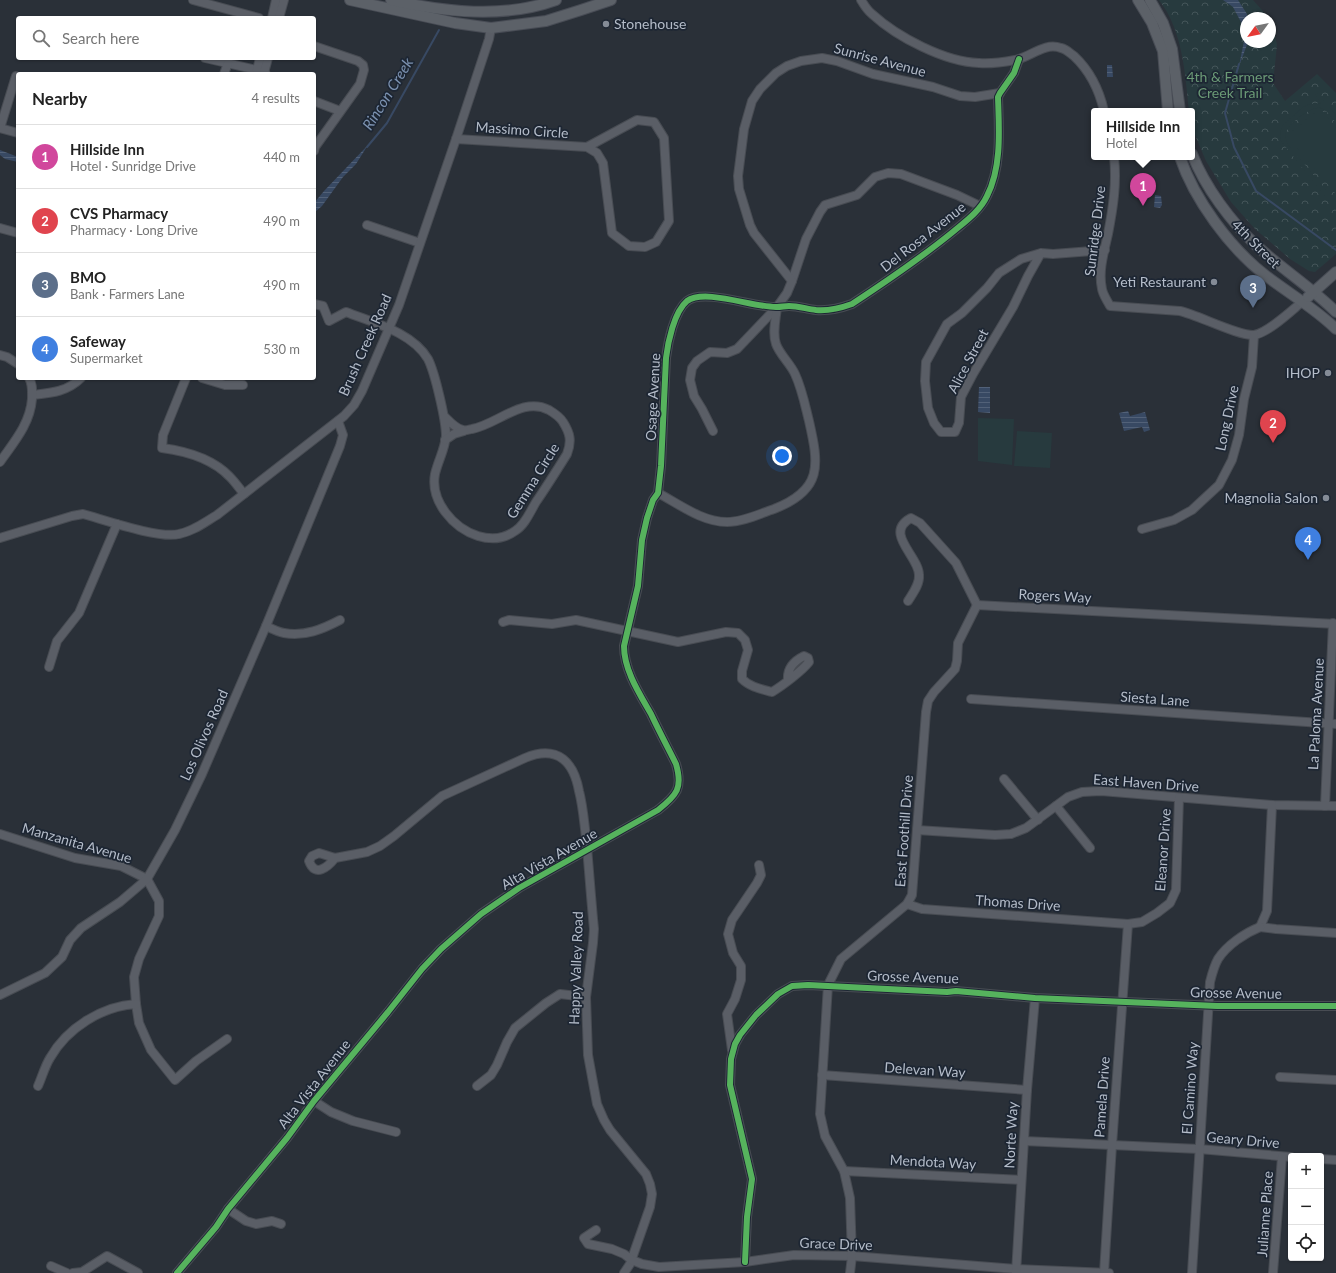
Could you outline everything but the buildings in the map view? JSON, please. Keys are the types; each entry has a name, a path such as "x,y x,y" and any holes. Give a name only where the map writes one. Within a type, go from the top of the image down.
{"main road":[{"path":"350,0 455,23 491,28 546,21 611,0"},
{"path":"391,0 429,7 495,12 556,0"},
{"path":"1138,0 1152,24 1163,51 1168,108"},
{"path":"1150,0 1164,23 1172,49 1180,108"},
{"path":"491,28 495,12"},
{"name":"4th Street","path":"1181,160 1196,192 1229,241 1264,274 1336,329"},
{"name":"4th Street","path":"1195,160 1207,183 1234,221 1256,245 1336,312"},
{"path":"1302,302 1334,274"}],"street":[{"path":"193,0 252,16"},
{"path":"272,16 276,0"},
{"path":"280,16 284,0"},
{"path":"861,0 871,14 897,34 932,51 961,61 980,63 1019,59 1041,48 1052,46 1062,48 1069,52 1083,65 1092,77 1099,92 1103,108"},
{"name":"Brush Creek Road","path":"0,538 83,514 156,534 173,535 197,528 244,494 338,421 354,405 362,391 399,305 456,139 489,39 491,28"},
{"path":"316,47 358,61 363,65 364,70 360,84 316,146"},
{"name":"Sunrise Avenue","path":"792,281 754,233 750,226 739,189 738,176 744,129 752,101 760,89 776,73 787,66 801,61 822,58 837,61 873,74 933,87 960,96 975,97 1000,93"},
{"path":"1000,93 1014,73 1019,59"},
{"path":"214,60 262,72"},
{"path":"260,60 262,72"},
{"path":"262,72 267,60"},
{"path":"225,72 228,63"},
{"path":"16,76 0,128 16,132"},
{"name":"Del Rosa Avenue","path":"777,307 788,306 818,310 839,308 852,304 925,255 974,214 987,196 994,178 1000,145 998,97 1000,93"},
{"path":"316,102 340,111"},
{"name":"Massimo Circle","path":"456,139 587,147 598,154 603,163 612,233 629,246 645,247 656,242 670,221 664,138 654,122 637,120 587,147"},
{"name":"Sunridge Drive","path":"1114,160 1115,188 1112,213 1101,268 1102,291 1110,306 1180,310 1243,334 1254,335"},
{"path":"713,431 702,408 694,396 690,380 692,368 697,361 710,352 727,353 737,349 777,307 787,293 806,239 820,212 826,205 857,195 876,177 888,173 901,174 957,195 980,206"},
{"path":"367,225 420,243"},
{"path":"0,228 16,233"},
{"name":"Alice Street","path":"1041,253 1013,307 961,397 959,423 955,432 941,432 934,423 928,408 925,381 926,362 947,324 962,313 987,288 999,273 1021,259 1041,253 1053,254 1105,250"},
{"name":"Osage Avenue","path":"658,493 661,466 666,358 669,340 677,316 687,302 696,297 711,297 777,307"},
{"path":"1254,335 1272,327 1302,302"},
{"name":"Gemma Circle","path":"316,304 323,306 329,321 346,312 389,329 415,344 423,352 432,370 444,416 445,440 437,466 435,485 440,502 445,512 452,521 467,531 477,536 498,538 507,536 521,526 567,454 570,445 569,433 562,421 555,414 539,406 530,405 478,428 464,430 454,434 445,440"},
{"path":"658,493 700,515 714,520 728,522 749,518 779,507 793,500 808,487 816,464 815,451 802,391 795,373 780,353 776,344 774,336 777,307"},
{"name":"Long Drive","path":"1142,529 1174,520 1192,510 1219,485 1232,460 1238,435 1244,399 1252,366 1254,335"},
{"path":"0,355 7,357 16,363"},
{"path":"0,462 24,429 31,409 33,384 30,380"},
{"path":"32,395 60,391 70,387 79,380"},
{"path":"185,380 162,435 162,448 177,450 195,456 216,466 230,476 244,494"},
{"path":"209,380 225,385 243,386"},
{"path":"444,416 450,423 464,430"},
{"name":"Los Olivos Road","path":"0,995 45,973 62,957 70,940 81,928 120,902 147,879 175,830 266,626 340,446 343,435 338,421"},
{"name":"Alta Vista Avenue","path":"177,1273 287,1138 314,1101 422,969 442,949 481,914 513,893 658,810 671,801 679,787 679,775 676,764 636,688 627,665 624,650 638,586 642,540 646,518 653,500 658,493"},
{"path":"908,601 919,582 919,573 901,536 901,527 911,518 920,523 956,563 977,605"},
{"path":"49,667 57,641 79,613 117,524"},
{"name":"Rogers Way","path":"977,605 1335,624"},
{"name":"East Foothill Drive","path":"850,1273 852,1256 850,1198 844,1171 825,1136 820,1114 828,985 842,959 907,904 912,895 928,701 934,692 955,669 958,643 977,605"},
{"path":"266,626 285,633 304,634 323,629 340,620"},
{"path":"503,622 509,620 552,624 576,620 678,642 726,632 738,633 745,640 748,650 742,671 742,679 746,683 772,692 781,687 788,680"},
{"name":"La Paloma Avenue","path":"1325,806 1333,724 1335,624"},
{"name":"Siesta Lane","path":"971,699 1333,724"},
{"name":"Happy Valley Road","path":"335,858 367,852 380,846 434,803 448,794 524,758 535,754 546,753 563,759 569,766 575,776 582,802 594,929 586,997 588,1055 597,1104 610,1130 646,1174 652,1194 650,1207 632,1260 624,1273"},
{"path":"1004,779 1038,820"},
{"name":"East Haven Drive","path":"917,830 995,835 1010,834 1026,828 1068,797 1082,792 1102,791 1272,805 1336,806"},
{"name":"Eleanor Drive","path":"1128,924 1142,922 1157,913 1170,902 1176,890 1179,798"},
{"path":"1272,805 1267,911 1260,927 1276,930 1336,933"},
{"path":"1056,806 1090,848"},
{"name":"Manzanita Avenue","path":"0,834 75,858 121,866 147,879"},
{"path":"733,1053 728,1014 741,980 741,966 733,953 728,934 732,920 761,875 759,865"},
{"path":"147,879 159,901 159,916 139,959 134,977 139,1023 151,1050 175,1080 196,1061 226,1039"},
{"name":"Thomas Drive","path":"907,904 922,910 1128,924"},
{"name":"Pamela Drive","path":"1104,1272 1128,924"},
{"name":"El Camino Way","path":"1192,1273 1210,982 1214,966 1218,958 1226,949 1260,927"},
{"name":"Grosse Avenue","path":"745,1262 747,1217 752,1179 730,1085 731,1059 735,1044 752,1020 778,994 792,986 828,985 947,992 956,991 1035,998 1122,1002 1209,1005 1336,1006"},
{"path":"477,1086 491,1075 497,1065 506,1042 515,1028 546,1003 560,994 586,997"},
{"name":"Norte Way","path":"1016,1271 1027,1090 1035,998"},
{"path":"38,1086 50,1058 70,1032 110,1009 122,1005 136,1004"},
{"name":"Delevan Way","path":"822,1075 1027,1090"},
{"path":"1280,1076 1336,1080"},
{"path":"314,1101 331,1112 353,1121 396,1132"},
{"name":"Geary Drive","path":"1024,1141 1199,1149 1287,1157"},
{"name":"Julianne Place","path":"1273,1273 1287,1157"},
{"path":"1324,1159 1336,1160"},
{"name":"Mendota Way","path":"844,1171 1021,1180"},
{"path":"228,1209 246,1221 256,1224 272,1221 281,1224"},
{"name":"Grace Drive","path":"596,1230 584,1238 588,1244 612,1249 642,1264 659,1267 745,1262 794,1255 852,1256 1016,1271 1108,1273"},
{"path":"73,1273 82,1272 107,1256 138,1273"},
{"path":"51,1266 67,1273"}],"green space":[{"name":"4th & Farmers Creek Trail","path":"1159,0 1253,0 1264,12 1240,12 1240,48 1276,48 1276,40 1277,45 1273,83 1285,101 1317,74 1336,93 1336,254 1315,272 1309,271 1290,259 1255,229 1231,202 1206,161 1195,135 1195,108 1189,108 1182,53 1173,25"},
{"path":"1317,93 1336,115 1336,123 1323,109 1312,109 1291,124 1286,132 1286,138 1290,147 1336,202 1336,210 1281,141 1280,133 1283,125 1303,107 1310,104 1321,103 1315,94"},
{"path":"1320,108 1336,128 1336,194 1287,136"},
{"path":"978,418 1014,419 1012,465 978,461"},
{"path":"1017,431 1052,433 1050,468 1014,466"}],"water":[{"path":"1223,0 1238,0 1246,12 1240,12 1240,20 1233,7"},
{"path":"1243,48 1246,48 1239,66"},
{"path":"1107,65 1112,65 1113,77 1107,77"},
{"path":"368,145 356,164 343,177 322,206 316,211 316,201"},
{"path":"0,150 16,156 16,162 5,159 0,155"},
{"path":"1155,195 1161,196 1162,205 1160,208 1154,207"},
{"path":"970,350 976,353 971,363 965,360"},
{"path":"979,387 990,387 990,413 978,412"},
{"path":"1128,411 1130,416 1145,412 1150,430 1144,432 1142,427 1124,431 1119,413"}],"waterway":[{"name":"Rincon Creek","path":"367,147 387,123 439,30"},
{"path":"1239,64 1225,113 1234,147 1256,191 1336,250"}],"cycle path":[{"path":"177,1273 287,1138 314,1101 422,969 441,949 481,914 519,888 658,810 670,800 677,790 679,779 676,764 629,673 624,646 638,586 642,540 653,500 658,493 661,466 666,358 670,336 675,320 682,306 687,301 695,298 718,297 756,305 777,307 792,306 813,310 830,310 839,308 852,304 929,251 972,215 981,206 987,196 992,185 997,160 999,135 998,97 1014,73 1019,59"},
{"path":"745,1262 747,1217 752,1179 730,1085 731,1059 735,1044 740,1035 756,1015 778,994 792,986 808,985 947,992 956,991 1035,998 1217,1006 1336,1006"}],"place":[{"name":"Stonehouse","path":"606,24"},
{"name":"Hillside Inn","path":"1143,206"},
{"name":"Yeti Restaurant","path":"1214,282"},
{"name":"BMO","path":"1253,308"},
{"name":"IHOP","path":"1328,373"},
{"name":"CVS Pharmacy","path":"1273,443"},
{"name":"Magnolia Salon","path":"1326,498"},
{"name":"Safeway","path":"1308,560"}]}
